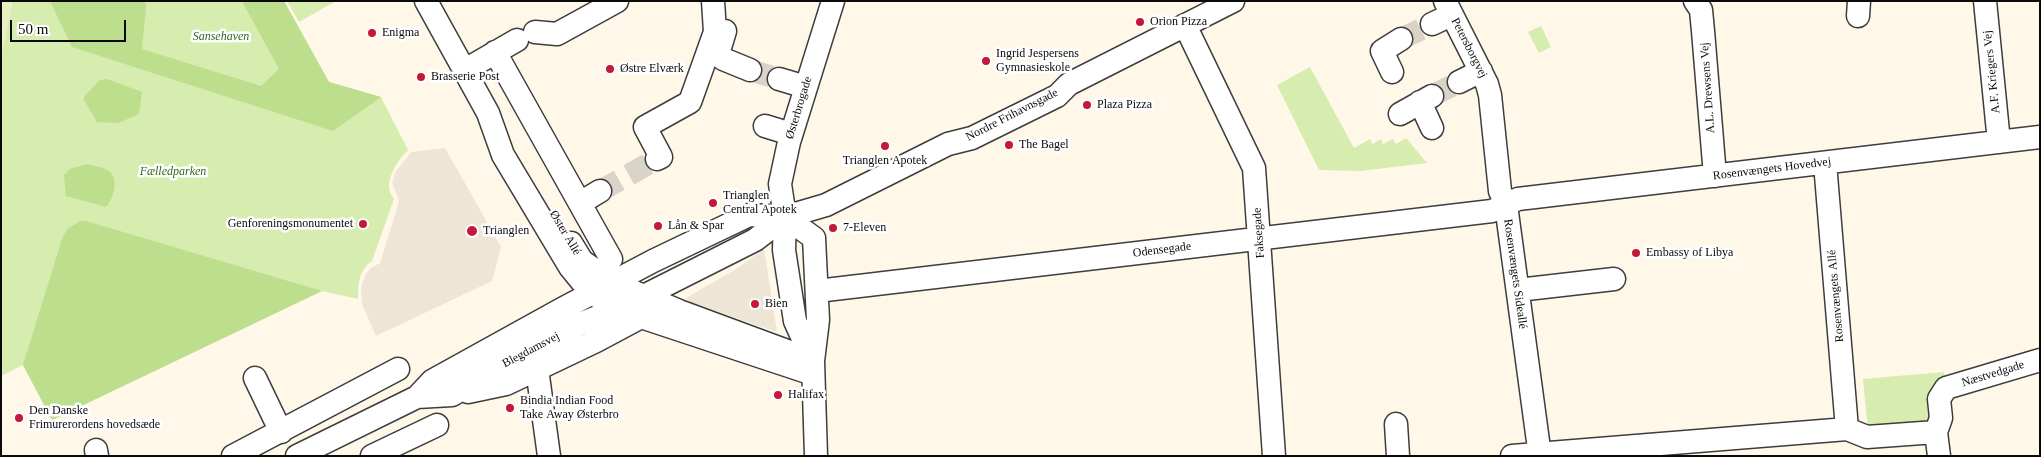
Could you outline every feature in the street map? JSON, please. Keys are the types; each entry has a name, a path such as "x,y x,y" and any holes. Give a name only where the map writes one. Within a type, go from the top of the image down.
{"street":[{"name":"Øster Allé","path":"426,1 488,113 502,155 570,267 592,294 620,308"},
{"path":"465,70 526,36 557,34 618,1"},
{"path":"657,159 660,157 645,127 690,102 715,32 713,1"},
{"name":"Østerbrogade","path":"785,217 780,184 782,166 833,1"},
{"name":"Nordre Frihavnsgade","path":"785,217 826,205 948,144 972,138 1057,96 1069,84 1233,1"},
{"name":"A.L. Drewsens Vej","path":"1695,1 1701,10 1714,176"},
{"name":"A.F. Kriegers Vej","path":"1985,1 1999,142"},
{"name":"Petersborgvej","path":"1443,13 1481,71 1490,95"},
{"name":"Faksegade","path":"1185,25 1254,168 1274,456"},
{"path":"725,31 718,54 750,70"},
{"path":"1392,72 1382,51 1402,40"},
{"path":"495,52 611,259"},
{"path":"1460,82 1481,71"},
{"path":"779,79 806,87"},
{"name":"Rosenvængets Sideallé","path":"1490,95 1500,191 1506,205 1540,455"},
{"path":"1400,114 1426,99 1432,128"},
{"name":"Øster Allé","path":"488,113 503,130 582,261 642,306 678,310 768,343 813,368"},
{"path":"765,126 791,134"},
{"name":"Rosenvængets Hovedvej","path":"1506,205 1518,199 2040,137"},
{"name":"Rosenvængets Allé","path":"1825,163 1847,429"},
{"path":"580,203 600,192"},
{"name":"Odensegade","path":"817,291 1492,211 1506,205"},
{"path":"613,283 749,215 785,217 814,238 818,320 813,368"},
{"path":"452,395 506,384 535,372 642,306 756,240 785,217"},
{"path":"785,217 796,246 813,368 816,456"},
{"path":"1518,290 1614,279"},
{"name":"Blegdamsvej","path":"297,456 417,396 432,381 613,283"},
{"path":"642,306 813,368"},
{"name":"Blegdamsvej","path":"417,396 452,395 528,351 580,324 620,308 642,306"},
{"name":"Næstvedgade","path":"1936,432 1941,418 1939,398 1946,388 2040,360"},
{"path":"232,456 398,369"},
{"path":"535,372 538,376 549,456"},
{"path":"255,378 281,432"},
{"path":"1396,424 1398,456"},
{"path":"372,456 437,425"},
{"path":"1512,456 1763,446 1847,429 1867,437 1936,432 1939,456"}],"green space":[{"name":"Fælledparken","path":"1,1 284,1 329,82 381,97 408,150 399,160 392,173 389,187 394,199 372,261 364,269 360,278 358,299 322,291 52,420 23,365 1,376"},
{"path":"1,1 13,1 1,59"},
{"path":"50,1 145,1 142,49 261,86 279,69 242,1 284,1 329,82 381,97 333,131 72,47"},
{"path":"287,1 336,1 299,22"},
{"path":"1541,26 1551,47 1539,53 1528,32"},
{"path":"1310,67 1354,148 1370,139 1372,144 1381,139 1383,144 1393,139 1396,144 1406,138 1427,163 1360,171 1319,170 1277,85"},
{"path":"107,79 142,92 139,114 118,123 97,122 84,97 100,80"},
{"path":"87,164 104,168 109,171 114,179 114,189 106,207 66,196 64,175 70,169"},
{"path":"80,221 86,221 322,291 52,420 23,365 62,239 67,229"},
{"path":"1944,372 1945,379 1935,421 1868,429 1863,379"}],"shaded area":[{"path":"445,148 501,247 492,281 376,336 362,304 361,287 366,274 371,268 380,263 398,205 399,200 392,183 396,171 411,152"},
{"path":"764,249 777,332 690,302 686,298 736,269"}],"tunnel":[{"path":"1401,39 1432,24"},
{"path":"750,70 779,79"},
{"path":"1432,96 1459,82"},
{"path":"600,191 657,159"}],"place":[{"name":"Orion Pizza","path":"1140,22"},
{"name":"Enigma","path":"372,33"},
{"name":"Ingrid Jespersens Gymnasieskole","path":"986,61"},
{"name":"Østre Elværk","path":"610,69"},
{"name":"Brasserie Post","path":"421,77"},
{"name":"Plaza Pizza","path":"1087,105"},
{"name":"The Bagel","path":"1009,145"},
{"name":"Trianglen Apotek","path":"885,146"},
{"name":"Trianglen Central Apotek","path":"713,203"},
{"name":"Genforeningsmonumentet","path":"363,224"},
{"name":"Lån & Spar","path":"658,226"},
{"name":"7-Eleven","path":"833,228"},
{"name":"Trianglen","path":"472,231"},
{"name":"Embassy of Libya","path":"1636,253"},
{"name":"Bien","path":"755,304"},
{"name":"Halifax","path":"778,395"},
{"name":"Bindia Indian Food Take Away Østerbro","path":"510,408"},
{"name":"Den Danske Frimurerordens hovedsæde","path":"19,418"}],"park label":[{"name":"Sansehaven","path":"221,37"}]}
